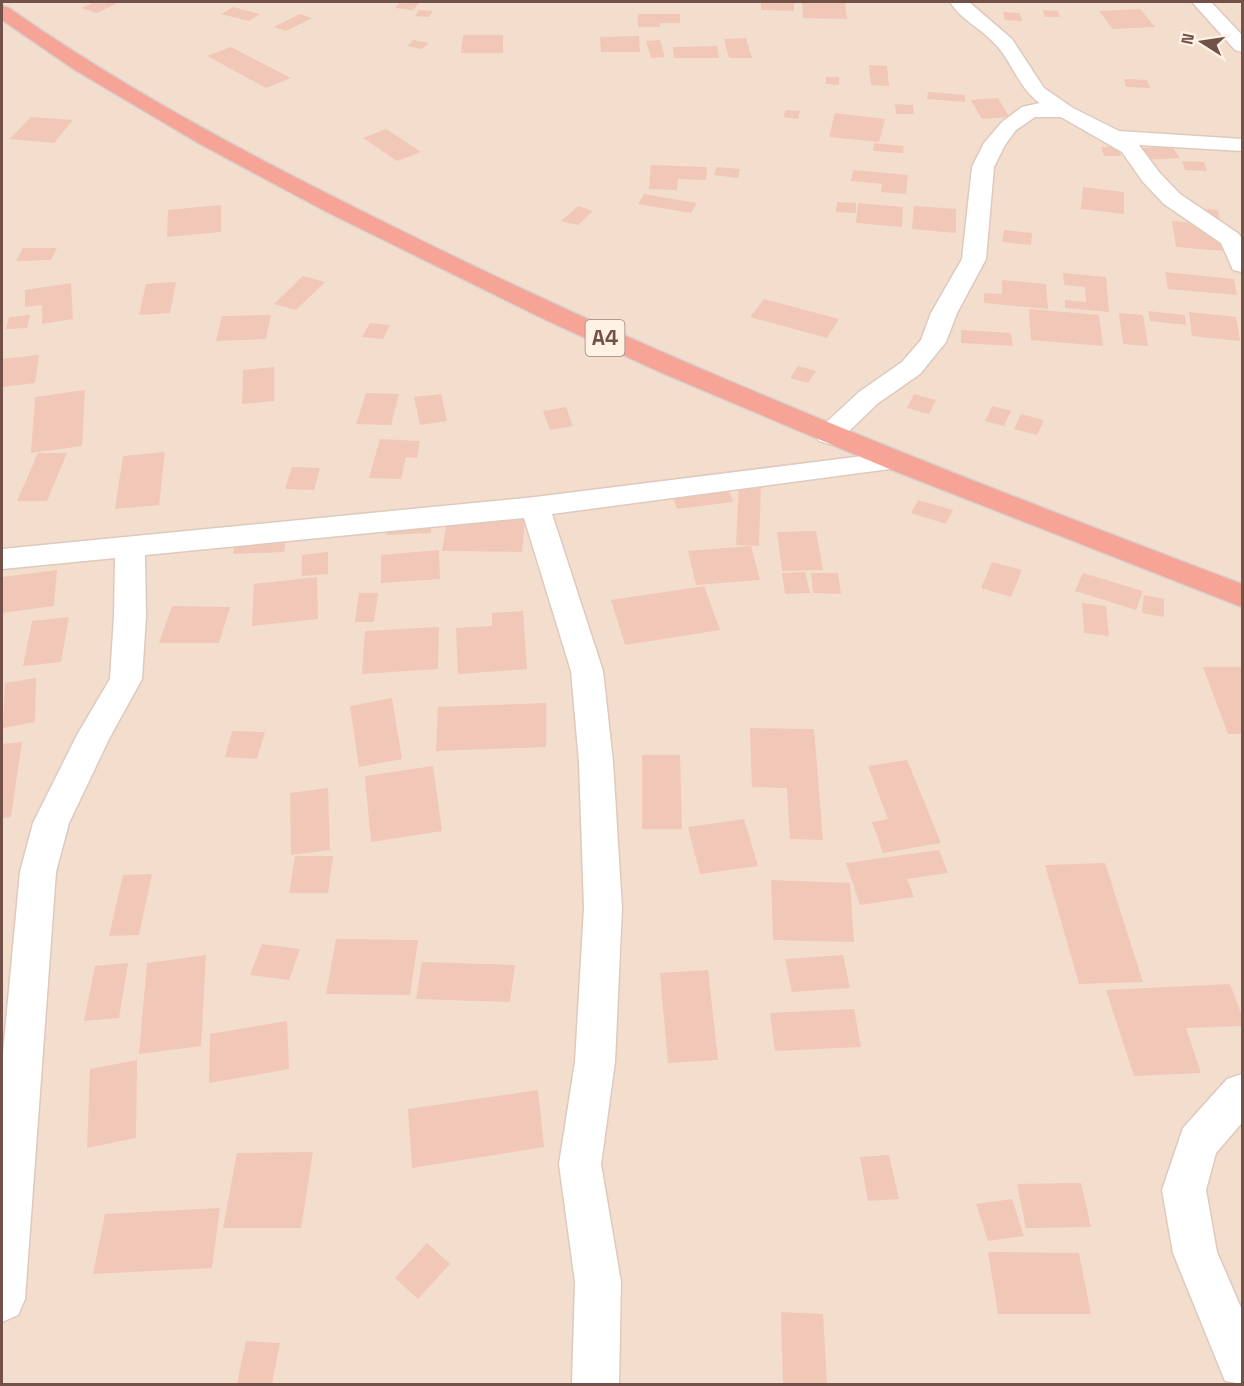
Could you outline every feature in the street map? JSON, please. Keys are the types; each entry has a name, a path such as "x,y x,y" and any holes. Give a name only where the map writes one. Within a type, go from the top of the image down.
{"highway":[{"name":"A4","path":"2,12 86,68 171,119 421,251 564,320 830,435 1242,596"}],"street":[{"path":"959,2 1005,43 1037,92 1066,112 1130,147 1151,177 1172,199 1231,239 1242,265"},
{"path":"1201,2 1242,46"},
{"path":"830,435 868,398 911,368 933,342 944,313 974,259 983,167 995,143 1009,126 1029,111 1046,109 1066,112"},
{"path":"1115,137 1242,145"},
{"path":"2,558 535,507 895,461"},
{"path":"535,507 587,671 596,762 603,908 595,1062 580,1164 598,1282 596,1384"},
{"path":"2,1299 38,872 51,823 94,735 126,679 130,616 130,547"},
{"path":"1242,1093 1198,1142 1184,1190 1195,1253 1242,1364"}],"shaded area":[{"path":"2,2 1242,2 1242,1384 2,1384"}],"building":[{"path":"95,2 116,4 97,13 81,8"},
{"path":"400,2 420,2 413,10 395,8"},
{"path":"761,2 794,2 794,11 761,10"},
{"path":"802,2 845,2 847,19 803,18"},
{"path":"233,7 260,14 249,21 221,14"},
{"path":"1140,9 1155,27 1113,29 1099,11"},
{"path":"419,10 433,11 429,17 415,16"},
{"path":"1043,10 1058,11 1060,17 1045,17"},
{"path":"1003,12 1020,13 1022,21 1005,20"},
{"path":"300,14 312,18 286,31 274,27"},
{"path":"638,14 680,14 680,23 660,23 660,27 638,27"},
{"path":"463,35 503,35 503,53 461,53"},
{"path":"639,36 640,52 601,52 600,37"},
{"path":"746,38 752,58 729,58 724,39"},
{"path":"414,40 429,43 422,49 407,46"},
{"path":"660,40 665,57 651,58 646,41"},
{"path":"717,46 719,58 674,58 673,47"},
{"path":"231,47 291,78 266,88 207,56"},
{"path":"869,65 887,66 889,86 871,85"},
{"path":"826,77 839,77 839,85 826,84"},
{"path":"1124,79 1147,80 1150,88 1126,87"},
{"path":"928,92 965,95 965,102 927,99"},
{"path":"998,98 1009,117 982,119 971,100"},
{"path":"895,104 913,105 914,114 896,114"},
{"path":"786,110 800,111 798,119 783,117"},
{"path":"835,113 885,119 879,142 829,137"},
{"path":"31,117 73,120 54,143 10,139"},
{"path":"386,129 421,152 397,161 363,138"},
{"path":"874,143 904,146 903,153 873,151"},
{"path":"1101,147 1118,147 1121,156 1104,156"},
{"path":"1172,147 1180,158 1146,160 1139,148"},
{"path":"1182,161 1204,162 1207,171 1185,170"},
{"path":"651,165 707,167 706,180 678,179 677,190 649,189"},
{"path":"717,167 740,169 738,178 714,175"},
{"path":"853,170 908,175 906,194 881,192 882,184 851,181"},
{"path":"1083,187 1124,192 1124,214 1081,209"},
{"path":"644,194 697,203 691,213 638,204"},
{"path":"837,202 856,203 856,213 836,212"},
{"path":"858,203 903,207 902,227 856,223"},
{"path":"221,205 221,232 167,237 168,210"},
{"path":"578,206 593,211 578,225 561,221"},
{"path":"914,206 956,209 956,233 912,229"},
{"path":"1177,206 1218,210 1220,220 1178,216"},
{"path":"1172,221 1220,225 1225,251 1176,247"},
{"path":"1004,230 1032,233 1031,245 1002,242"},
{"path":"23,248 57,248 51,260 16,261"},
{"path":"1165,272 1234,279 1237,295 1168,289"},
{"path":"1063,273 1106,277 1109,312 1065,308 1065,300 1086,302 1085,287 1064,285"},
{"path":"303,276 325,282 296,310 274,304"},
{"path":"1002,280 1046,284 1048,309 984,303 984,293 1002,294"},
{"path":"176,282 170,313 139,315 146,284"},
{"path":"71,283 73,319 42,324 42,305 25,307 25,290"},
{"path":"764,299 839,319 827,338 750,317"},
{"path":"1029,309 1099,315 1103,346 1031,340"},
{"path":"1148,311 1185,315 1186,325 1150,321"},
{"path":"1189,312 1236,317 1240,341 1192,336"},
{"path":"1119,313 1143,315 1148,346 1123,344"},
{"path":"30,315 27,328 6,329 9,317"},
{"path":"271,315 266,339 216,341 222,316"},
{"path":"370,323 390,325 383,339 362,337"},
{"path":"961,330 1011,333 1013,346 961,343"},
{"path":"39,355 35,383 2,387 2,359"},
{"path":"798,366 816,371 808,383 790,378"},
{"path":"274,367 274,401 242,404 243,370"},
{"path":"85,390 82,446 31,453 35,397"},
{"path":"366,393 399,394 391,425 356,424"},
{"path":"441,394 447,421 420,425 414,397"},
{"path":"914,394 936,400 929,414 907,408"},
{"path":"992,406 1011,411 1004,426 985,421"},
{"path":"566,407 573,426 550,430 543,411"},
{"path":"1021,414 1044,420 1037,435 1014,429"},
{"path":"380,439 420,441 417,458 406,457 401,479 369,478"},
{"path":"165,452 159,505 115,509 123,456"},
{"path":"38,453 67,453 47,501 17,501"},
{"path":"292,467 320,468 314,490 285,489"},
{"path":"725,479 733,502 677,509 669,486"},
{"path":"739,482 761,483 759,546 736,545"},
{"path":"918,500 953,510 946,524 911,513"},
{"path":"449,508 526,509 522,552 442,551"},
{"path":"431,509 431,533 387,535 387,512"},
{"path":"816,531 823,570 782,571 777,532"},
{"path":"286,535 284,552 233,554 235,538"},
{"path":"751,546 760,580 696,585 688,551"},
{"path":"439,550 440,579 381,583 381,555"},
{"path":"328,552 328,574 302,576 302,555"},
{"path":"992,562 1022,570 1011,597 981,588"},
{"path":"57,570 54,606 2,613 2,577"},
{"path":"805,572 810,593 785,594 782,573"},
{"path":"811,573 838,573 841,594 813,593"},
{"path":"1083,573 1143,591 1136,610 1075,591"},
{"path":"317,577 318,619 252,626 254,584"},
{"path":"704,586 720,630 625,645 611,600"},
{"path":"359,593 378,593 374,622 355,622"},
{"path":"1144,595 1164,599 1164,617 1142,613"},
{"path":"1082,603 1106,606 1109,636 1084,633"},
{"path":"172,606 230,607 219,643 159,643"},
{"path":"523,611 527,669 458,674 456,628 492,626 492,613"},
{"path":"69,617 61,662 23,666 32,621"},
{"path":"439,627 438,669 362,674 365,631"},
{"path":"1203,667 1242,667 1242,734 1228,734"},
{"path":"36,678 35,722 3,728 5,683"},
{"path":"392,698 402,759 359,767 350,706"},
{"path":"546,703 546,747 436,751 438,707"},
{"path":"750,728 814,729 823,840 790,839 787,788 752,787"},
{"path":"232,731 265,732 257,759 225,757"},
{"path":"22,742 11,817 2,818 2,744"},
{"path":"642,755 680,755 682,829 642,829"},
{"path":"907,760 941,843 883,853 872,822 888,819 868,766"},
{"path":"433,766 442,831 371,842 365,776"},
{"path":"328,788 330,850 291,855 290,793"},
{"path":"744,819 758,866 700,874 688,827"},
{"path":"939,850 948,873 907,879 914,897 860,905 846,863"},
{"path":"295,856 333,856 328,893 289,893"},
{"path":"1105,863 1143,982 1079,984 1045,865"},
{"path":"152,874 139,935 109,936 123,875"},
{"path":"771,880 850,883 854,942 773,940"},
{"path":"336,939 418,940 410,995 326,994"},
{"path":"262,944 300,949 289,980 250,975"},
{"path":"206,955 201,1046 139,1054 147,963"},
{"path":"843,955 850,988 792,992 785,959"},
{"path":"422,962 515,965 510,1002 416,999"},
{"path":"128,963 119,1018 84,1021 95,966"},
{"path":"708,970 718,1060 668,1063 660,973"},
{"path":"1230,984 1242,1016 1242,1026 1186,1028 1201,1073 1134,1076 1106,990"},
{"path":"854,1009 861,1047 775,1051 770,1013"},
{"path":"287,1021 289,1069 209,1083 210,1034"},
{"path":"137,1060 136,1138 87,1148 90,1069"},
{"path":"538,1090 544,1147 412,1168 408,1109"},
{"path":"313,1152 301,1228 223,1228 237,1153"},
{"path":"889,1155 899,1199 868,1201 860,1157"},
{"path":"1081,1183 1091,1227 1026,1228 1017,1184"},
{"path":"1012,1199 1024,1236 988,1241 976,1204"},
{"path":"220,1208 212,1268 93,1274 105,1214"},
{"path":"427,1243 450,1264 418,1299 395,1278"},
{"path":"988,1252 1079,1253 1091,1314 998,1314"},
{"path":"781,1312 823,1314 827,1384 783,1384"},
{"path":"246,1341 280,1343 272,1384 237,1383"}]}
